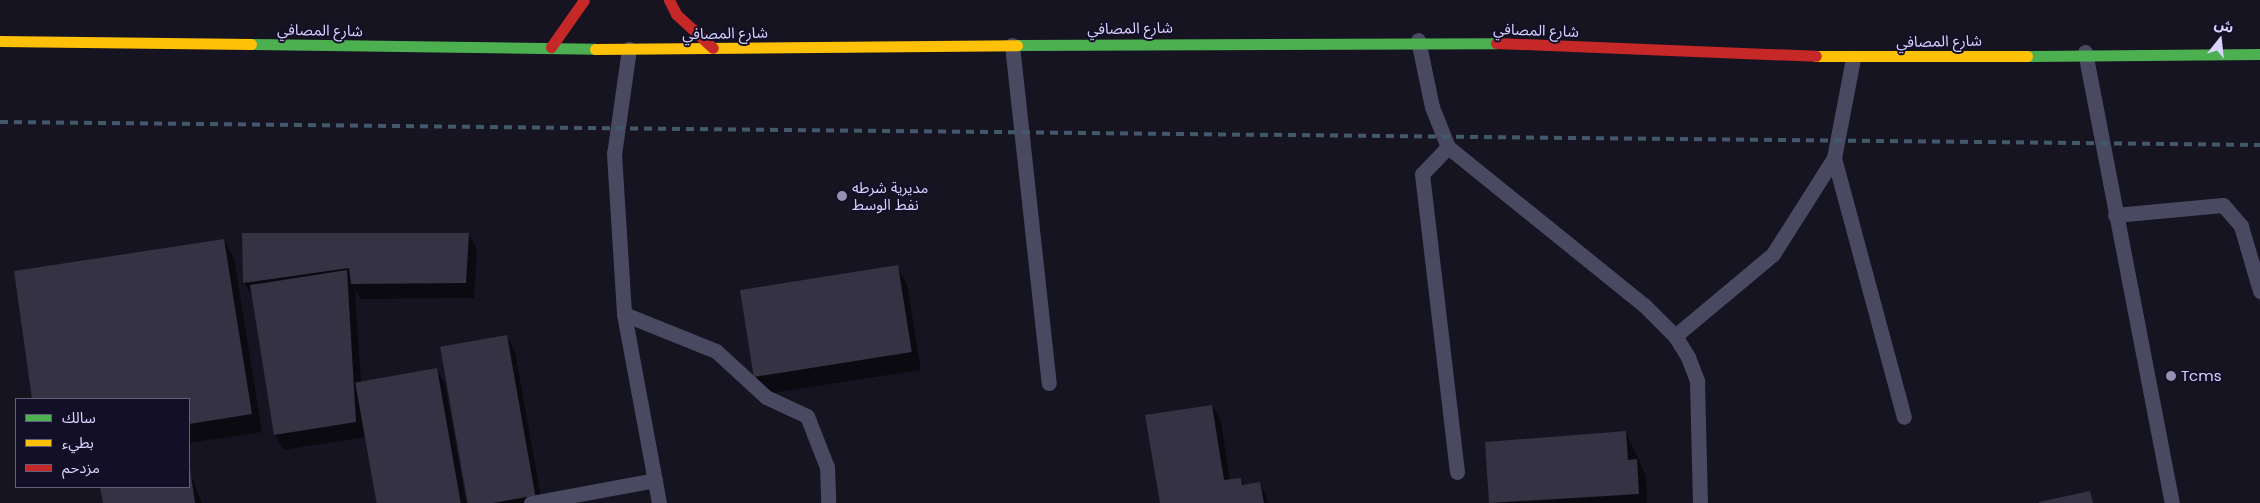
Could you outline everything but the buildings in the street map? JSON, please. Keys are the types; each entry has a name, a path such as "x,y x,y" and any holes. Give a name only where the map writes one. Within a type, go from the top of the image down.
{"main road":[{"path":"551,47 584,0"},
{"path":"669,0 676,14 713,48"},
{"name":"شارع المصافي","path":"0,41 629,49 1418,40 1853,58 2086,52 2260,54"}],"lane":[{"path":"1418,40 1432,107 1448,147 1644,305 1675,336 1697,381 1700,503"},
{"path":"1012,44 1049,383"},
{"path":"629,49 614,154 624,314 659,503"},
{"path":"2086,52 2115,215 2172,503"},
{"path":"1675,336 1773,254 1834,158 1853,58"},
{"path":"1448,147 1422,174 1457,472"},
{"path":"1834,158 1904,417"},
{"path":"2115,215 2223,205 2241,226 2260,292"},
{"path":"624,314 716,351 766,397 807,416 827,467 828,503"},
{"path":"531,503 654,480"}],"railway":[{"path":"0,122 2260,145"}],"traffic: fast":[{"path":"1017,45 1496,43"},
{"path":"251,44 595,49"},
{"path":"2027,56 2260,54"}],"traffic: slow":[{"path":"0,41 251,44"},
{"path":"595,49 1017,45"},
{"path":"1816,56 2027,56"}],"traffic: jam":[{"path":"551,47 584,0"},
{"path":"669,0 676,14 713,48"},
{"path":"1496,43 1816,56"}],"place":[{"name":"مديرية شرطه نفط الوسط","path":"842,196"},
{"name":"Tcms","path":"2171,376"}]}
